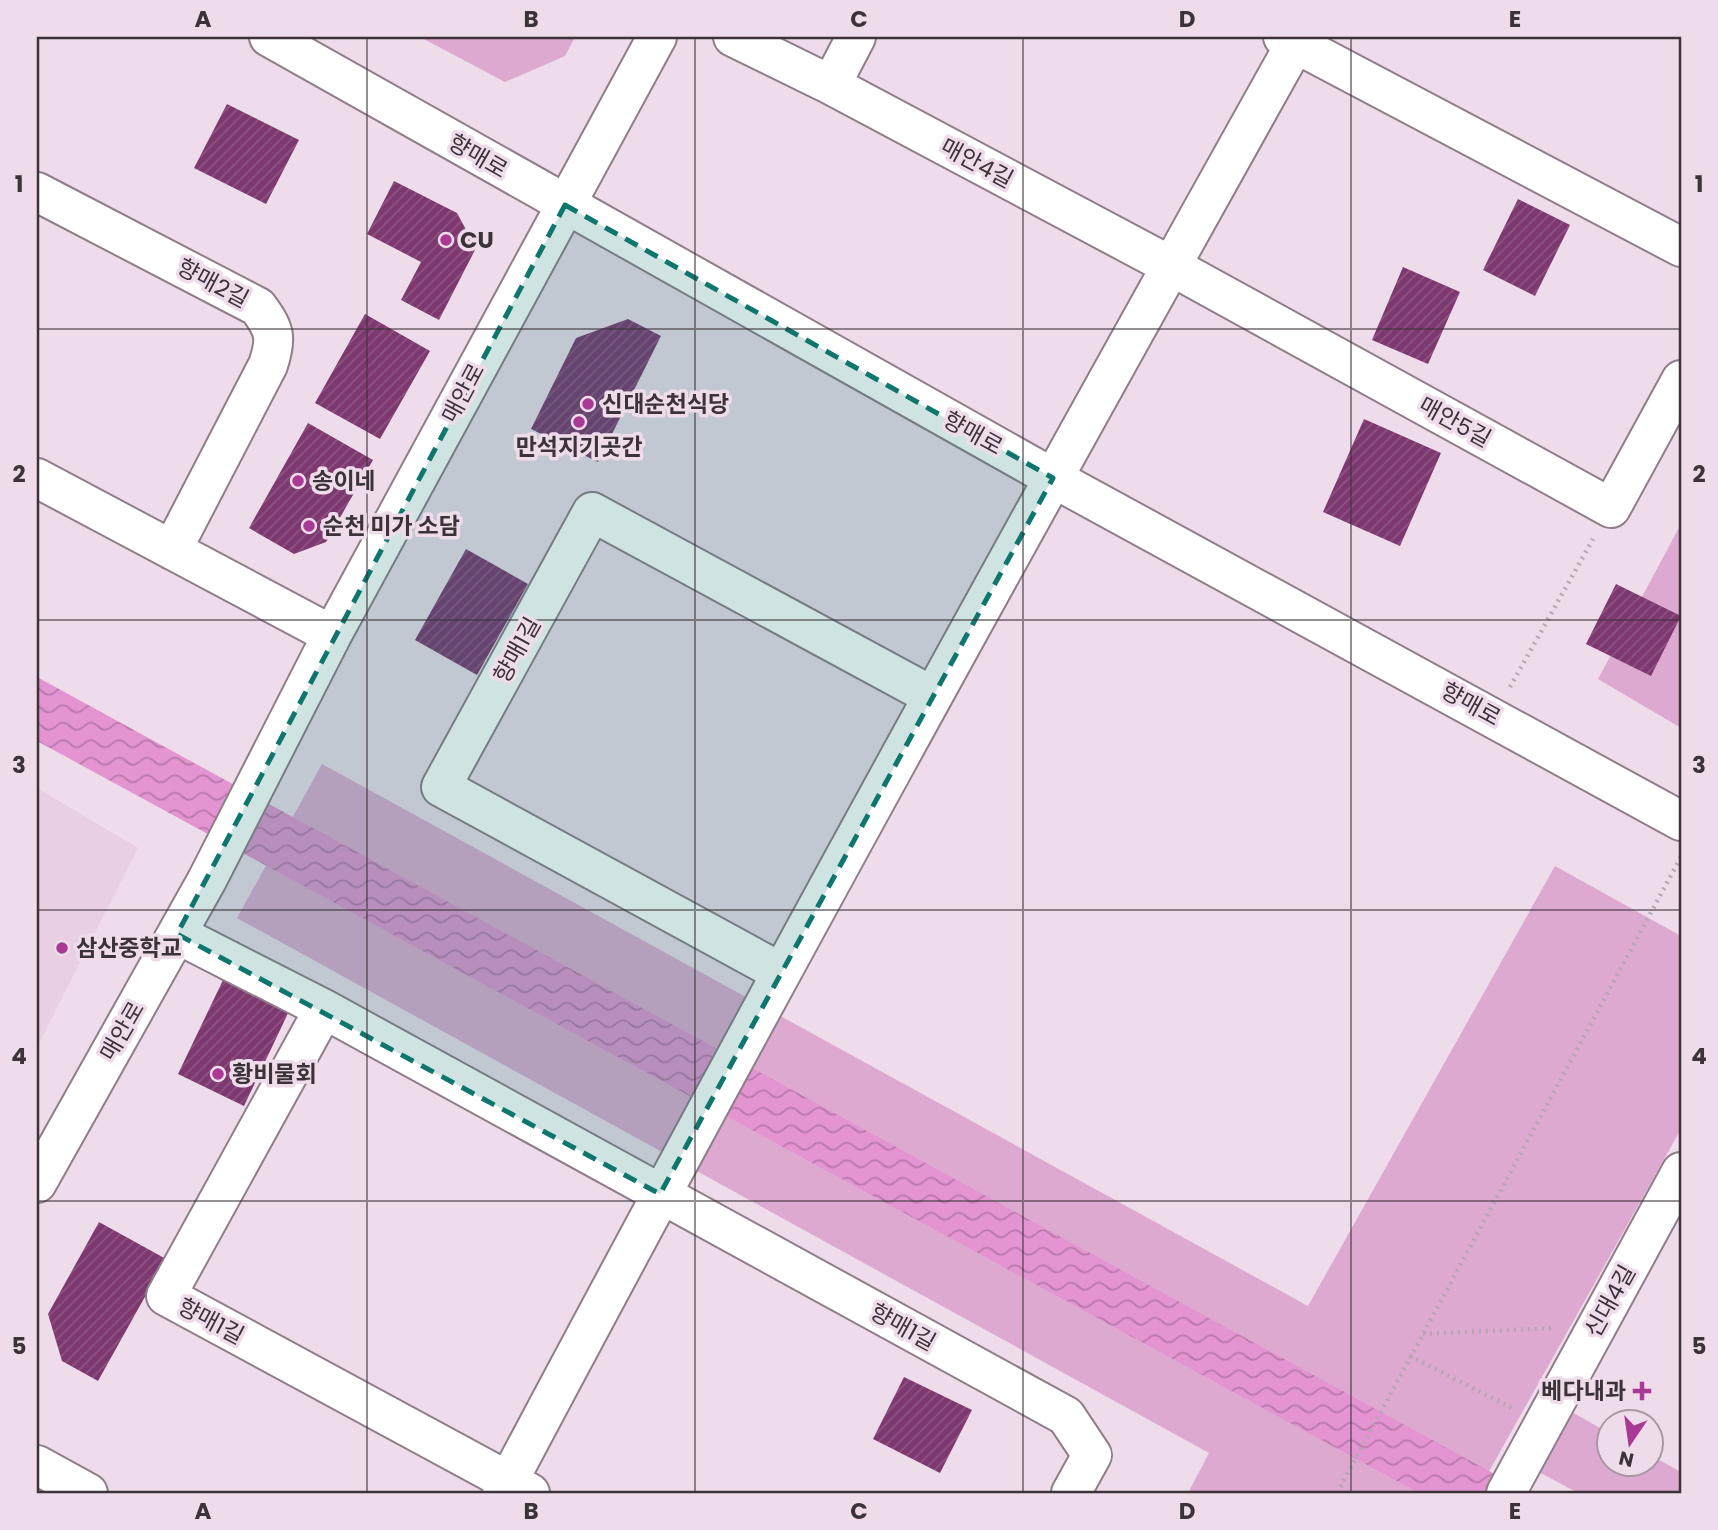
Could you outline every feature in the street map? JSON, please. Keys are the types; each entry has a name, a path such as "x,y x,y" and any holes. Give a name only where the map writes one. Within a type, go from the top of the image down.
{"street":[{"name":"향매로","path":"269,37 1054,478 1494,716 1681,821"},
{"name":"매안로","path":"37,1183 207,880 332,635 657,37"},
{"name":"매안4길","path":"733,37 831,85 1171,266"},
{"path":"831,85 856,37"},
{"path":"780,972 1171,266 1292,39 1681,247"},
{"name":"향매2길","path":"37,192 258,307 271,324 275,344 268,365 172,551"},
{"name":"매안5길","path":"1171,266 1611,508"},
{"path":"1611,508 1681,380"},
{"path":"37,478 332,635"},
{"name":"향매1길","path":"324,1009 166,1296 513,1489 660,1194 780,972 441,788 592,512 932,696"},
{"name":"향매1길","path":"177,934 324,1009 1066,1416 1091,1455 1071,1493"},
{"name":"신대4길","path":"1506,1493 1681,1172"},
{"path":"37,1465 88,1493"}],"path":[{"path":"1494,716 1611,508"},
{"path":"1337,1493 1681,856"},
{"path":"1422,1334 1596,1326"},
{"path":"1410,1356 1541,1427"}],"highlighted area":[{"path":"565,205 1053,478 660,1194 177,934"}],"shaded area":[{"path":"420,37 575,37 565,56 505,82"},
{"path":"1681,524 1681,728 1598,679"},
{"path":"322,764 1308,1306 1555,866 1681,936 1681,1129 1477,1493 1188,1493 1209,1453 237,918"},
{"name":"삼산중학교","path":"37,788 138,848 37,1047"},
{"path":"1570,1411 1596,1426 1596,1478 1666,1478 1666,1464 1681,1472 1681,1493 1578,1493 1537,1471"}],"water":[{"path":"37,677 1529,1493 1419,1493 37,741"}],"building":[{"path":"227,104 299,140 266,204 194,168"},
{"path":"394,181 457,213 476,248 439,320 401,300 421,262 367,234"},
{"path":"1518,199 1570,225 1535,296 1483,270"},
{"path":"1403,267 1460,292 1428,364 1372,340"},
{"path":"365,314 430,351 380,439 315,403"},
{"path":"628,319 661,336 598,462 531,429 576,338"},
{"path":"1364,419 1441,453 1400,546 1323,512"},
{"path":"308,423 373,460 326,542 294,554 249,528"},
{"path":"466,549 528,584 477,675 415,640"},
{"path":"1616,584 1681,616 1651,676 1586,644"},
{"path":"224,978 290,1009 244,1106 178,1074"},
{"path":"99,1222 166,1259 98,1381 62,1361 48,1314"},
{"path":"904,1377 972,1410 940,1473 873,1439"}],"place":[{"name":"CU","path":"446,240"},
{"name":"신대순천식당","path":"588,404"},
{"name":"만석지기곳간","path":"579,422"},
{"name":"송이네","path":"298,481"},
{"name":"순천 미가 소담","path":"309,526"},
{"name":"삼산중학교","path":"62,948"},
{"name":"황비물회","path":"218,1074"},
{"name":"베다내과","path":"1642,1391"}]}
